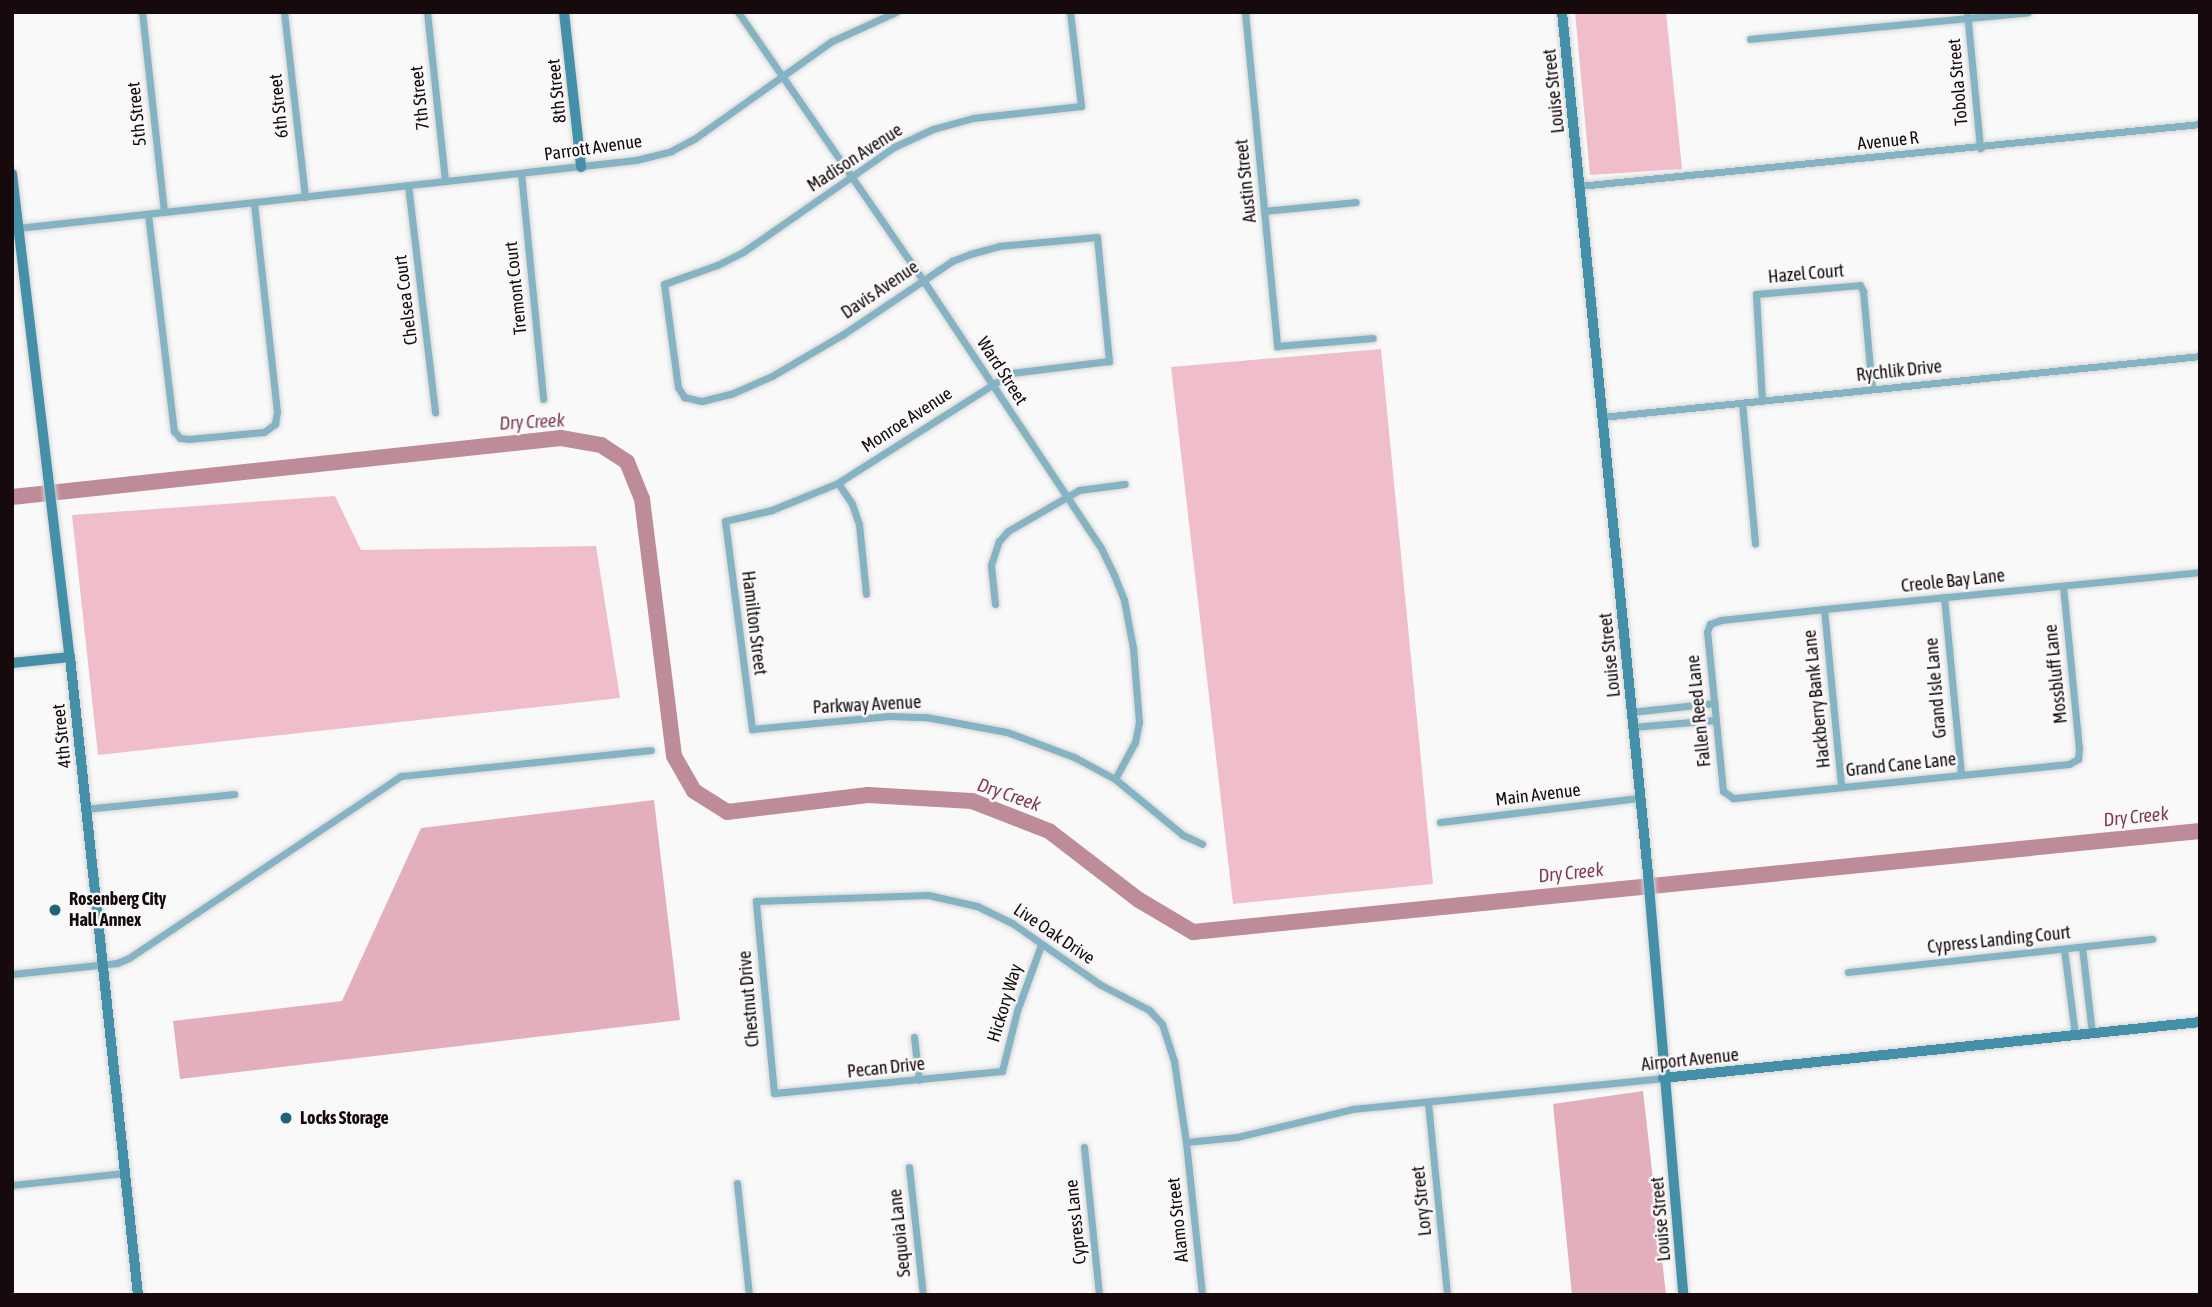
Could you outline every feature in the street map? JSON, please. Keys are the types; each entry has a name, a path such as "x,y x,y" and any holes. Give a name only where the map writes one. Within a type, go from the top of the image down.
{"street":[{"name":"5th Street","path":"142,12 163,212"},
{"name":"6th Street","path":"284,12 305,197"},
{"name":"7th Street","path":"427,12 445,181"},
{"name":"8th Street","path":"564,12 581,167"},
{"name":"Ward Street","path":"738,12 923,280 1101,548 1124,600 1133,648 1139,722 1135,742 1115,779"},
{"name":"Parrott Avenue","path":"18,228 636,160 671,151 694,139 832,41 896,12"},
{"name":"Madison Avenue","path":"691,400 684,397 678,387 664,284 717,265 743,251 894,147 952,122 1081,106 1070,12"},
{"name":"Austin Street","path":"1245,12 1277,346 1373,338"},
{"name":"Louise Street","path":"1562,12 1648,874 1683,1295"},
{"path":"1750,39 1968,15 2028,12"},
{"name":"Tobola Street","path":"1968,15 1980,148"},
{"name":"Avenue R","path":"1579,186 2200,124"},
{"name":"Tremont Court","path":"521,173 543,399"},
{"name":"4th Street","path":"12,174 70,657 138,1295"},
{"name":"Chelsea Court","path":"408,185 435,412"},
{"path":"148,214 174,431 180,438 189,439 264,432 275,424 277,412 254,202"},
{"path":"1264,211 1356,202"},
{"name":"Davis Avenue","path":"691,400 731,394 772,376 842,335 952,261 984,249 1097,237 1109,361"},
{"name":"Hazel Court","path":"1762,401 1756,294 1860,285 1863,291 1872,389"},
{"name":"Rychlik Drive","path":"1602,418 2200,356"},
{"name":"Monroe Avenue","path":"725,521 772,510 838,483 991,384 1026,369 1109,361"},
{"path":"1742,403 1755,543"},
{"path":"838,483 852,504 859,524 866,594"},
{"path":"995,604 991,565 999,541 1008,531 1088,486 1125,484"},
{"name":"Hamilton Street","path":"725,521 752,729"},
{"name":"Creole Bay Lane","path":"1710,624 1721,620 1824,609 2200,572"},
{"name":"Mossbluff Lane","path":"2063,586 2078,759"},
{"name":"Grand Isle Lane","path":"1944,597 1961,775"},
{"name":"Hackberry Bank Lane","path":"1824,609 1841,787"},
{"name":"Fallen Reed Lane","path":"1710,624 1707,632 1723,791 1727,795"},
{"path":"12,663 70,657"},
{"path":"1631,712 1715,703"},
{"name":"Parkway Avenue","path":"752,729 875,717 926,717 1007,732 1074,757 1115,779 1183,835 1202,844"},
{"path":"1633,727 1716,720"},
{"path":"12,974 102,964 129,958 401,776 651,750"},
{"name":"Grand Cane Lane","path":"1727,795 1733,798 2069,764 2078,759"},
{"path":"85,809 234,794"},
{"name":"Main Avenue","path":"1440,822 1639,798"},
{"name":"Live Oak Drive","path":"756,901 877,894 940,897 976,906 1012,923 1101,985 1157,1015 1174,1061 1186,1142"},
{"name":"Chestnut Drive","path":"756,901 774,1093"},
{"name":"Cypress Landing Court","path":"1848,972 2152,939"},
{"name":"Hickory Way","path":"1002,1071 1017,1011 1041,945"},
{"path":"2082,947 2092,1033"},
{"path":"2064,949 2075,1035"},
{"name":"Airport Avenue","path":"1186,1142 1237,1137 1353,1109 2200,1022"},
{"path":"914,1037 919,1080"},
{"name":"Pecan Drive","path":"774,1093 1002,1071"},
{"name":"Lory Street","path":"1428,1103 1447,1295"},
{"name":"Alamo Street","path":"1186,1142 1202,1295"},
{"name":"Cypress Lane","path":"1084,1147 1099,1295"},
{"name":"Sequoia Lane","path":"909,1167 923,1295"},
{"path":"12,1185 125,1172"},
{"path":"737,1183 749,1295"}],"shaded area":[{"path":"1575,12 1666,12 1682,169 1590,175"},
{"path":"1381,349 1433,884 1233,904 1171,367"},
{"path":"335,496 361,550 596,546 620,698 98,755 72,515"},
{"path":"654,800 680,1020 180,1079 173,1021 342,1001 421,828"},
{"path":"1643,1091 1666,1295 1572,1295 1553,1104"}],"waterway":[{"name":"Dry Creek","path":"12,497 561,438 601,445 627,462 642,499 674,756 694,791 727,812 868,795 972,801 1049,831 1139,900 1193,932 2200,831"}],"place":[{"name":"Rosenberg City Hall Annex","path":"55,910"},
{"name":"Locks Storage","path":"286,1118"}]}
